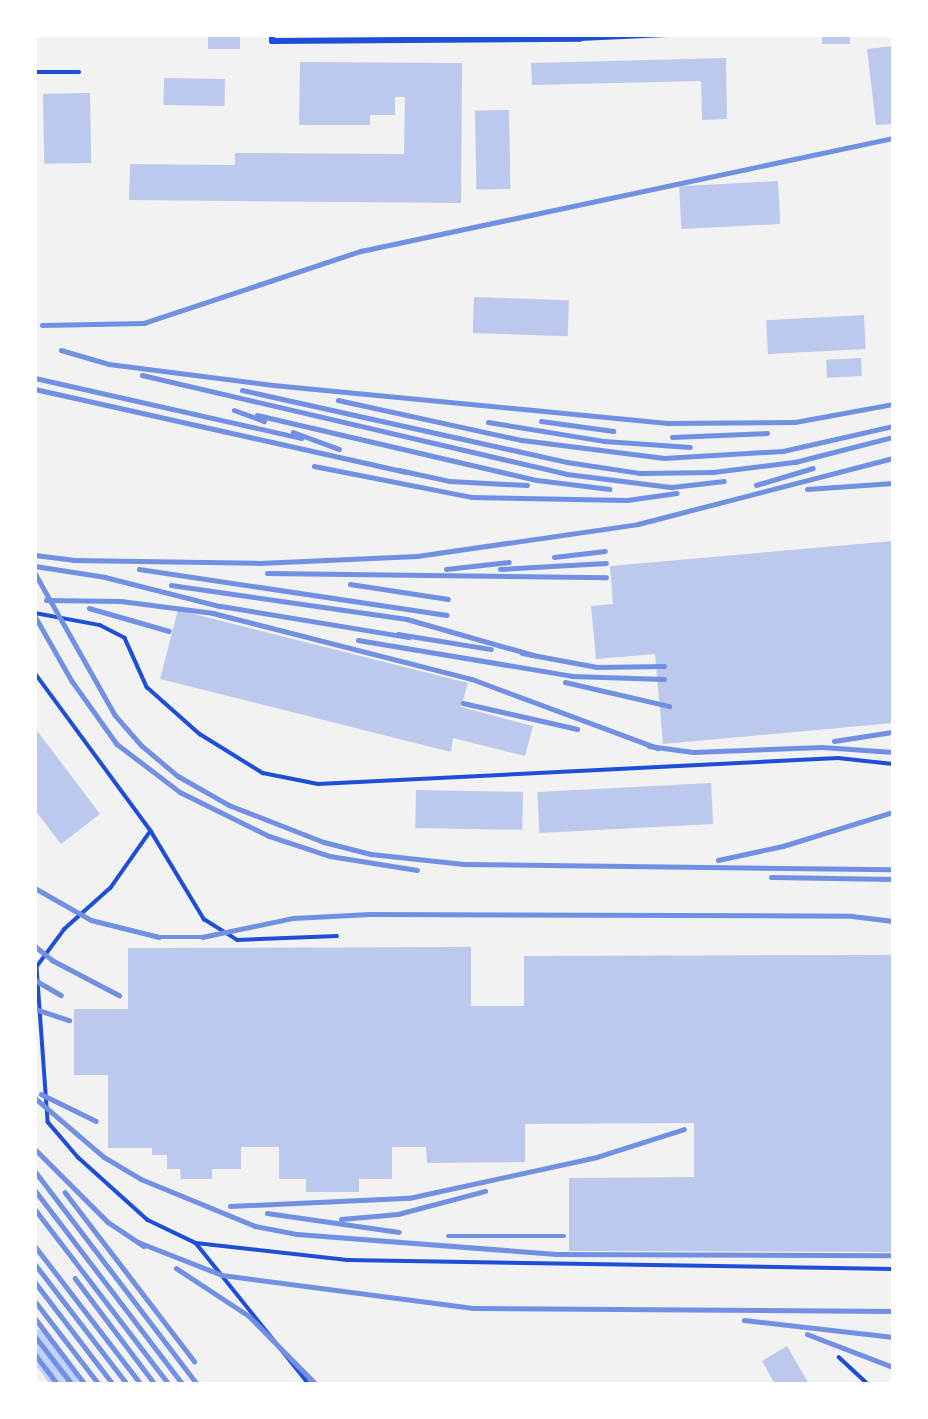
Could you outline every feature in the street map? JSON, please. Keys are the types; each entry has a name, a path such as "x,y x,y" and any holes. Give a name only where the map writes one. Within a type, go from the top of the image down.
{"street":[{"path":"272,35 272,41 579,37"}],"lane":[{"path":"579,37 667,35"},
{"path":"35,72 79,72"},
{"path":"35,613 100,625 125,638 147,687 200,734 263,773 318,784 838,758 893,764"},
{"path":"35,673 151,831 204,919 237,940 337,936"},
{"path":"151,831 111,888 65,929 37,967 48,1122 78,1157 148,1220 196,1243 347,1260 893,1269"},
{"path":"196,1243 309,1384"},
{"path":"839,1357 868,1384"}],"building":[{"path":"208,35 240,35 240,49 208,49"},
{"path":"822,35 850,35 850,44 822,44"},
{"path":"893,46 893,124 876,125 867,49"},
{"path":"726,58 727,119 702,120 701,81 532,85 531,63"},
{"path":"300,62 462,63 461,203 129,200 130,164 235,165 235,153 404,154 405,97 395,97 395,115 370,115 370,125 299,125"},
{"path":"164,78 225,79 225,106 164,105"},
{"path":"90,93 91,163 44,164 43,94"},
{"path":"509,110 510,189 476,190 475,111"},
{"path":"778,181 780,224 681,229 679,186"},
{"path":"474,297 569,300 568,336 473,333"},
{"path":"864,315 866,349 768,354 766,320"},
{"path":"861,358 862,376 827,378 826,360"},
{"path":"893,541 893,723 663,744 655,654 596,659 591,606 613,604 610,566"},
{"path":"178,610 468,683 461,707 533,726 525,756 453,738 451,752 160,679"},
{"path":"35,728 100,814 61,844 35,810"},
{"path":"711,783 713,824 539,833 537,792"},
{"path":"416,790 523,792 522,830 415,828"},
{"path":"471,947 471,1006 524,1006 524,956 893,955 893,1252 569,1251 569,1178 694,1177 694,1123 525,1124 525,1162 427,1163 426,1147 392,1147 392,1179 359,1179 359,1192 306,1192 306,1179 279,1179 279,1147 241,1147 241,1169 212,1169 212,1179 181,1179 180,1169 167,1169 167,1155 152,1155 152,1148 108,1148 108,1075 74,1075 74,1009 128,1009 128,948"},
{"path":"787,1346 809,1384 775,1384 762,1361"}],"waterway":[{"path":"35,1342 66,1384"}],"railway":[{"path":"42,325 144,323 361,251 893,138"},
{"path":"61,350 109,364 273,385 667,423 795,422 893,404"},
{"path":"142,375 567,474 672,487 724,481"},
{"path":"35,378 301,438"},
{"path":"35,389 406,472"},
{"path":"242,390 567,462 640,473 713,472 795,462 893,437"},
{"path":"338,400 522,440 664,458 783,451 893,426"},
{"path":"234,410 264,421"},
{"path":"257,415 537,480 609,489"},
{"path":"541,421 613,431"},
{"path":"488,422 604,441 690,447"},
{"path":"293,432 339,449"},
{"path":"672,437 767,433"},
{"path":"35,555 73,560 259,563 417,556 638,524 893,458"},
{"path":"314,466 472,497 627,500 677,493"},
{"path":"756,485 813,468"},
{"path":"399,470 450,481 527,485"},
{"path":"807,489 893,483"},
{"path":"554,557 605,551"},
{"path":"446,569 509,562"},
{"path":"500,569 606,563"},
{"path":"35,566 105,577 220,606"},
{"path":"139,569 447,615"},
{"path":"35,573 115,715 141,745 178,776 229,805 324,842 371,854 463,864 893,869"},
{"path":"267,573 606,577"},
{"path":"350,584 448,599"},
{"path":"171,585 407,619 533,655"},
{"path":"46,600 121,601 213,613 472,679 658,748"},
{"path":"221,606 408,637"},
{"path":"89,608 169,631"},
{"path":"35,616 72,681 117,744 180,792 269,836 330,856 417,870"},
{"path":"398,634 491,649"},
{"path":"358,640 572,676 664,679"},
{"path":"522,653 597,667 664,666"},
{"path":"565,682 669,706"},
{"path":"463,703 577,729"},
{"path":"834,741 893,732"},
{"path":"649,746 693,752 822,747 893,752"},
{"path":"718,860 783,846 893,812"},
{"path":"771,877 893,879"},
{"path":"35,888 91,920 159,937 202,937 293,918 370,914 852,916 893,921"},
{"path":"35,946 52,960 119,995"},
{"path":"35,980 61,995"},
{"path":"35,1009 69,1020"},
{"path":"41,1094 96,1121"},
{"path":"35,1098 104,1157 141,1179 255,1226 297,1234 556,1254 893,1255"},
{"path":"230,1206 409,1198 597,1157 684,1129"},
{"path":"35,1149 108,1222 144,1246"},
{"path":"35,1171 197,1384"},
{"path":"35,1190 183,1384"},
{"path":"341,1219 398,1214 485,1191"},
{"path":"65,1192 194,1361"},
{"path":"35,1209 169,1384"},
{"path":"267,1213 399,1232"},
{"path":"448,1236 564,1236"},
{"path":"138,1242 222,1275 473,1308 893,1311"},
{"path":"35,1246 141,1384"},
{"path":"35,1264 127,1384"},
{"path":"176,1268 249,1316 316,1384"},
{"path":"75,1278 155,1384"},
{"path":"35,1282 113,1384"},
{"path":"35,1301 99,1384"},
{"path":"35,1318 85,1384"},
{"path":"744,1320 893,1337"},
{"path":"807,1334 893,1367"},
{"path":"35,1336 72,1384"},
{"path":"35,1354 58,1384"}]}
